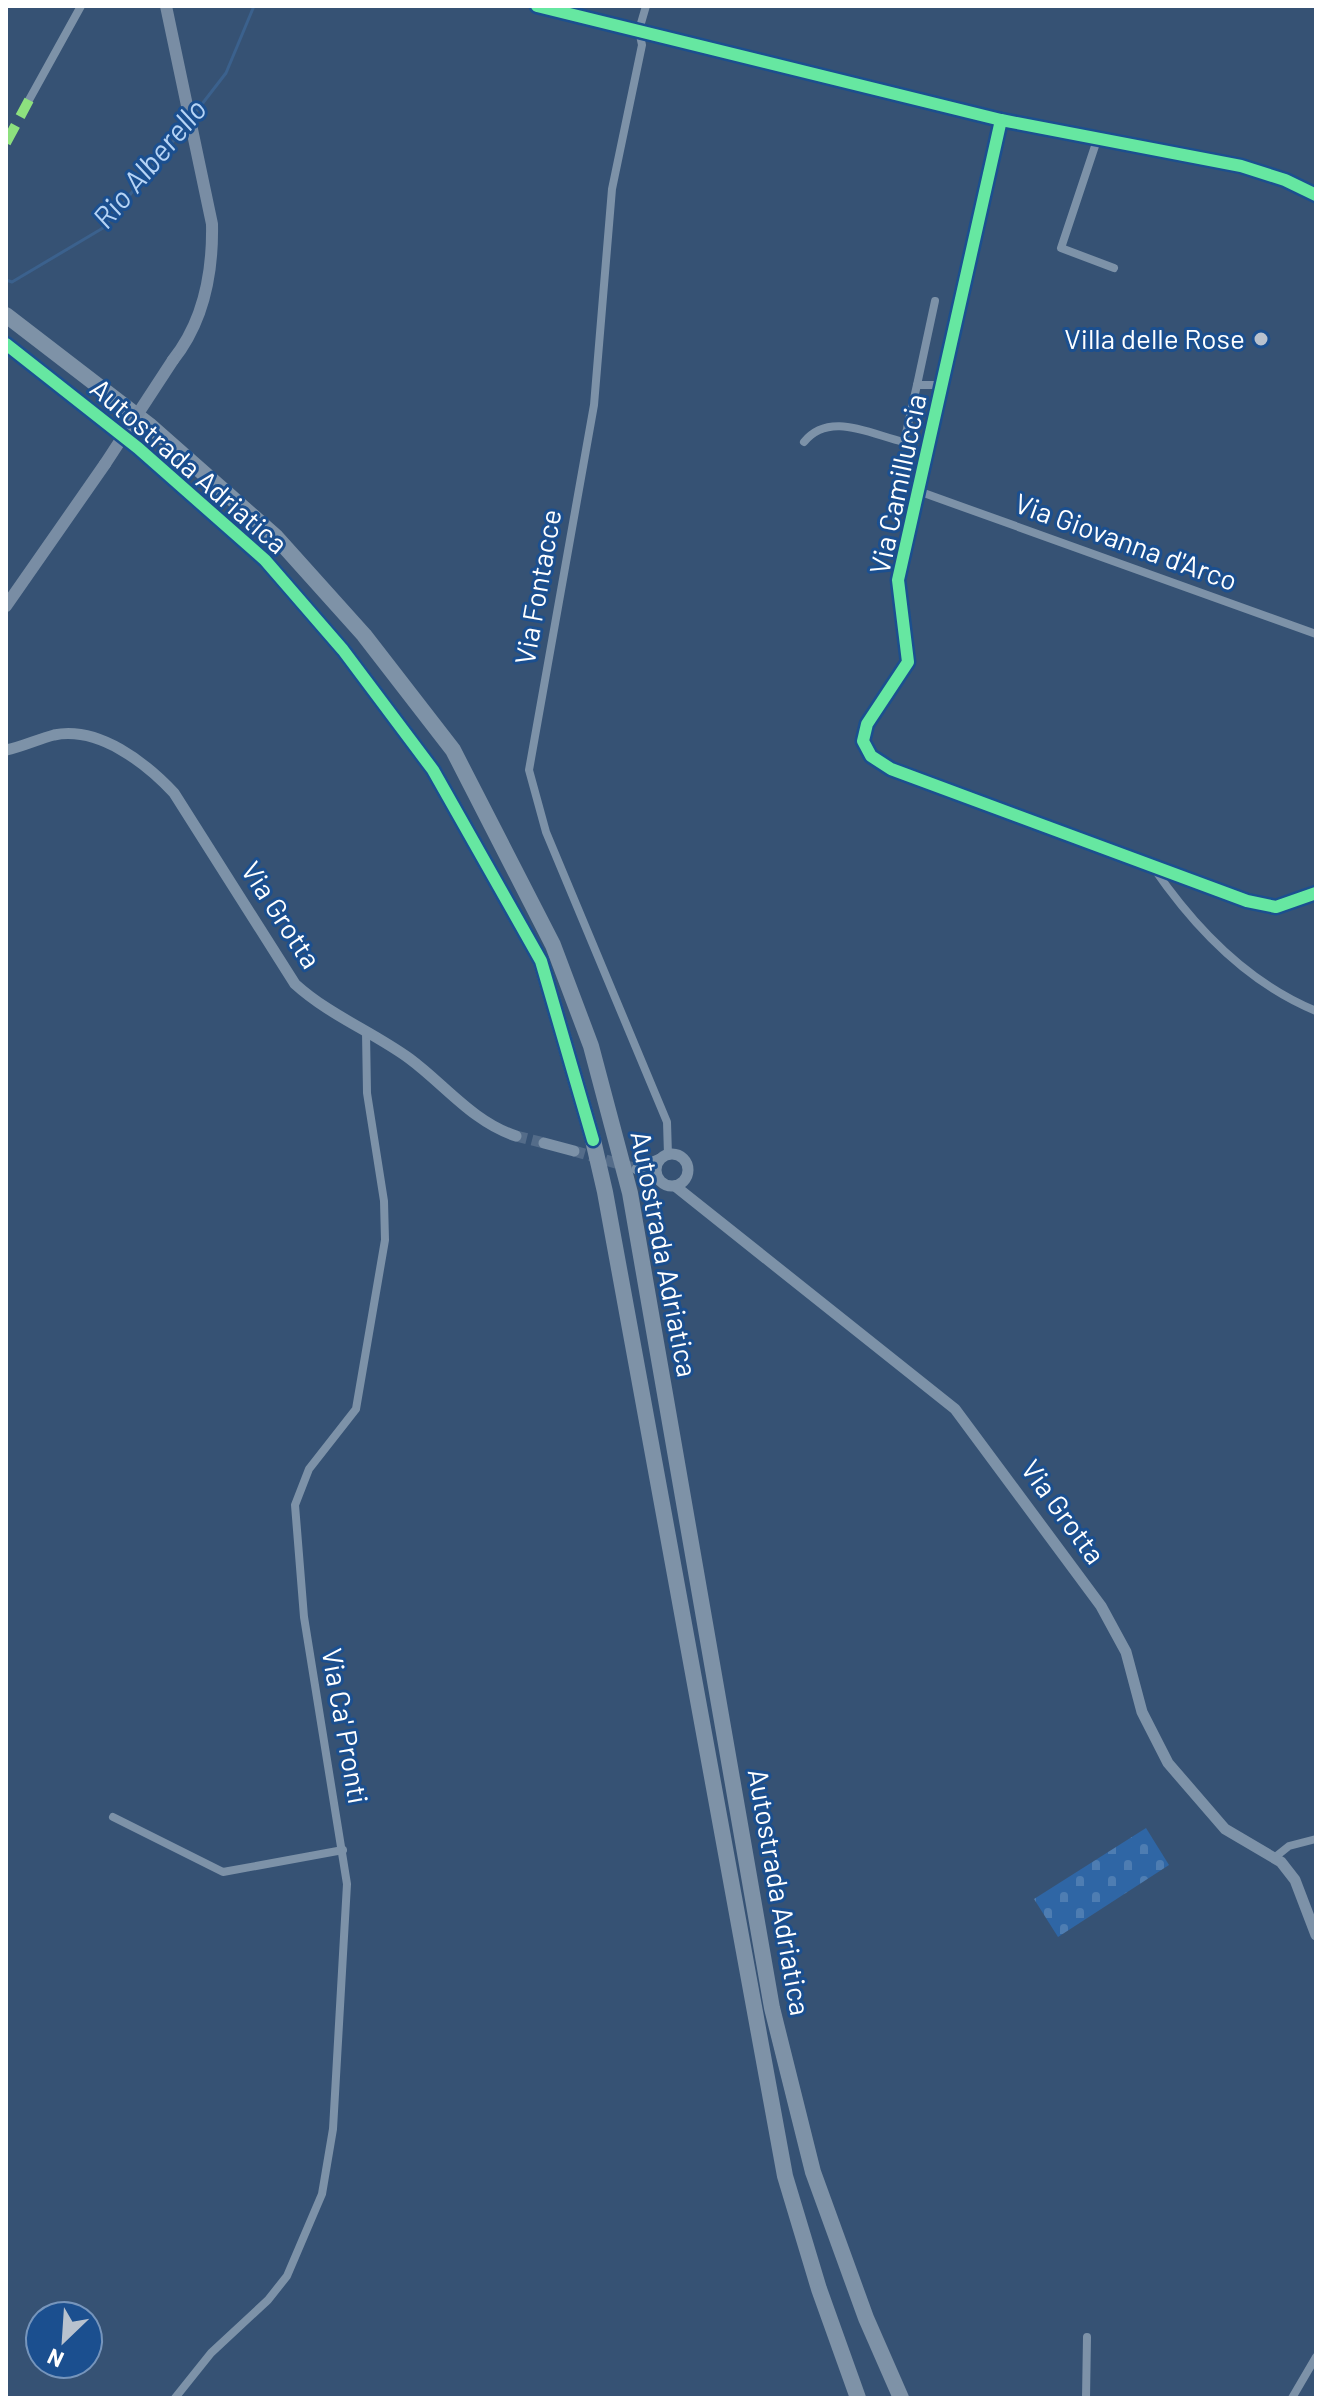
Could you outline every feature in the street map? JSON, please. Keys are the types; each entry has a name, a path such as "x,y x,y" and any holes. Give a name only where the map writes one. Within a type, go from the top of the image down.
{"highway":[{"name":"Autostrada Adriatica","path":"6,315 149,425 276,537 364,635 453,750 553,945 591,1046 630,1193 772,2008 813,2172 866,2318 901,2398"},
{"name":"Autostrada Adriatica","path":"6,344 138,448 265,560 343,650 433,770 541,961 605,1192 785,2176 819,2289 858,2398"}],"main road":[{"path":"6,606 105,464 173,360 202,307 213,257 212,224 166,6"}],"street":[{"path":"29,100 81,6"},
{"path":"537,6 1001,120 1241,166 1285,180 1316,195"},
{"name":"Via Fontacce","path":"646,6 639,30 642,45 612,189 594,405 529,770 546,832 667,1122 664,1157"},
{"name":"Via Camilluccia","path":"1001,120 921,492 898,580 908,662 867,724 863,741 871,756 891,769 1247,901 1276,907 1316,893"},
{"path":"1098,137 1061,248 1114,268"},
{"path":"804,442 813,431 828,424 904,442 935,301"},
{"path":"917,385 944,385"},
{"name":"Via Giovanna d'Arco","path":"921,492 1316,634"},
{"name":"Via Grotta","path":"6,750 55,735 89,736 120,750 155,773 174,793 295,984 311,999 417,1064 483,1121 516,1136"},
{"name":"Via Grotta","path":"6,744 21,747"},
{"path":"1153,866 1179,904 1212,940 1252,973 1296,1003 1316,1011"},
{"name":"Via Ca' Pronti","path":"175,2398 211,2353 268,2300 287,2276 322,2194 333,2129 347,1884 304,1617 295,1505 309,1469 356,1409 385,1240 384,1201 367,1093 366,1032"},
{"path":"544,1143 574,1151"},
{"path":"657,1177 664,1157"},
{"path":"664,1157 682,1158 688,1167 684,1181 675,1186 664,1185 657,1177 637,1169 664,1157"},
{"name":"Via Grotta","path":"675,1186 955,1409 1101,1606 1126,1652 1142,1712 1168,1763 1210,1816 1230,1833 1274,1858 1295,1880 1316,1935"},
{"path":"113,1817 223,1872 343,1850"},
{"path":"1274,1858 1289,1846 1316,1839"},
{"path":"1086,2398 1087,2337"},
{"path":"1292,2398 1316,2357"}],"green space":[{"path":"1146,1828 1169,1865 1058,1937 1034,1899"}],"waterway":[{"name":"Rio Alberello","path":"192,117 226,73 254,6"},
{"name":"Rio Alberello","path":"6,280 12,282 103,228 188,123"}],"tunnel":[{"path":"516,1136 544,1143"},
{"path":"574,1151 637,1169"}],"marked path":[{"path":"6,143 29,100"}],"cycle path":[{"path":"537,6 1001,120 1241,166 1285,180 1316,195"},
{"path":"1001,120 898,580 908,662 867,724 863,741 871,756 891,769 1247,901 1276,907 1316,893"},
{"path":"6,344 138,448 265,560 343,650 433,770 541,961 593,1140"}],"place":[{"name":"Villa delle Rose","path":"1261,339"}]}
